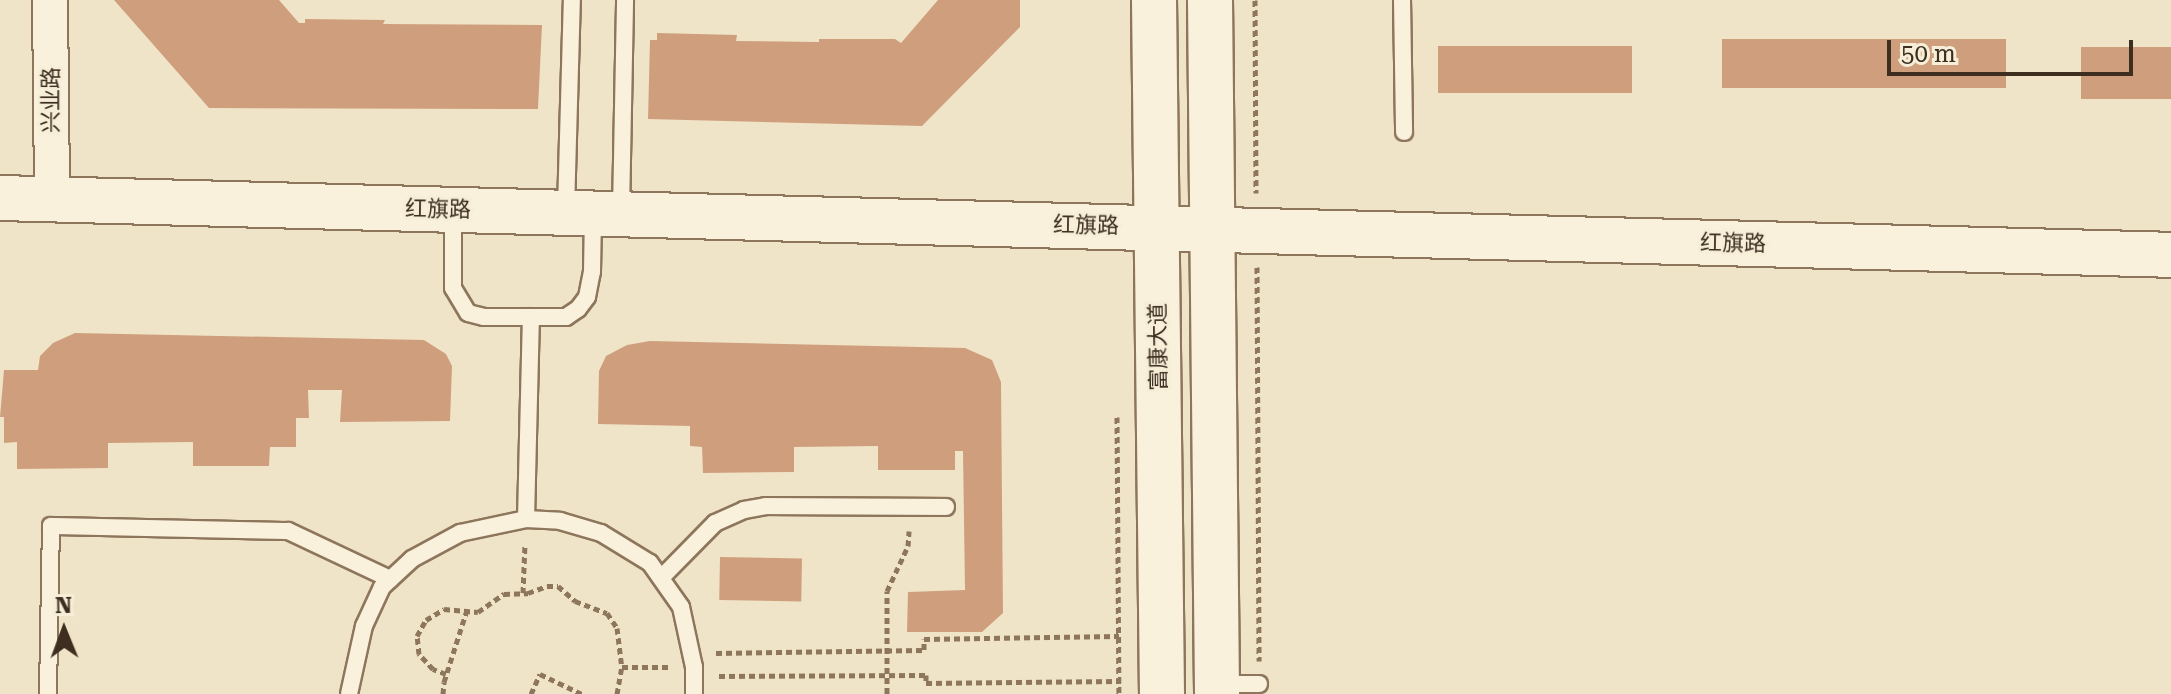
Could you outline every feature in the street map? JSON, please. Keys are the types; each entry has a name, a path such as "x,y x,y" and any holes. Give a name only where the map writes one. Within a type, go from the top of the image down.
{"street":[{"name":"兴业路","path":"50,0 52,199"},
{"name":"富康大道","path":"1154,0 1162,687"},
{"path":"1210,0 1212,230 1231,687"},
{"name":"红旗路","path":"0,198 2171,255"}],"lane":[{"path":"453,209 453,288 468,313 484,317 566,317 578,309 587,297 592,272 593,213 572,0"},
{"path":"593,213 625,0"},
{"path":"1402,0 1404,132"},
{"path":"526,519 531,317"},
{"path":"661,578 715,523 744,510 766,506 946,507"},
{"path":"349,694 364,626 382,587 390,579 412,559 460,533 526,519 560,521 601,533 650,563 681,607 693,665 694,694"},
{"path":"48,694 51,526 288,531 390,579"}],"path":[{"path":"1231,687 1257,231 1255,0"},
{"path":"887,694 887,591 908,546 910,506"},
{"path":"523,593 526,519"},
{"path":"446,674 433,669 419,654 417,636 426,620 444,609 478,612 504,594 558,586 575,601 607,613 617,628 622,667 617,694"},
{"path":"443,694 446,674 467,610"},
{"path":"622,667 924,650 924,639 1161,635"},
{"path":"693,665 926,675 926,683 1162,687"},
{"path":"531,694 540,674 582,694"}],"building":[{"path":"114,0 279,0 299,23 305,23 305,19 385,20 383,24 542,25 538,109 209,108"},
{"path":"938,0 1020,0 1020,27 922,126 648,119 650,40 657,40 657,33 737,35 736,41 895,39 901,43"},
{"path":"1722,39 2006,39 2006,88 1722,88"},
{"path":"1438,46 1632,46 1632,93 1438,93"},
{"path":"2081,47 2171,47 2171,99 2081,99"},
{"path":"75,333 424,340 446,354 452,366 450,421 340,422 342,390 308,390 309,418 296,418 296,447 270,447 269,466 193,466 193,442 108,443 108,468 17,469 17,442 4,443 4,417 0,417 4,370 38,370 40,356 53,343"},
{"path":"650,341 965,348 992,360 1001,382 1003,613 982,632 907,632 908,592 965,590 963,451 955,451 955,470 878,470 878,446 794,447 794,472 703,473 702,447 690,446 690,426 598,424 599,371 606,356 627,345"},
{"path":"720,557 802,558 801,601 719,600"}]}
